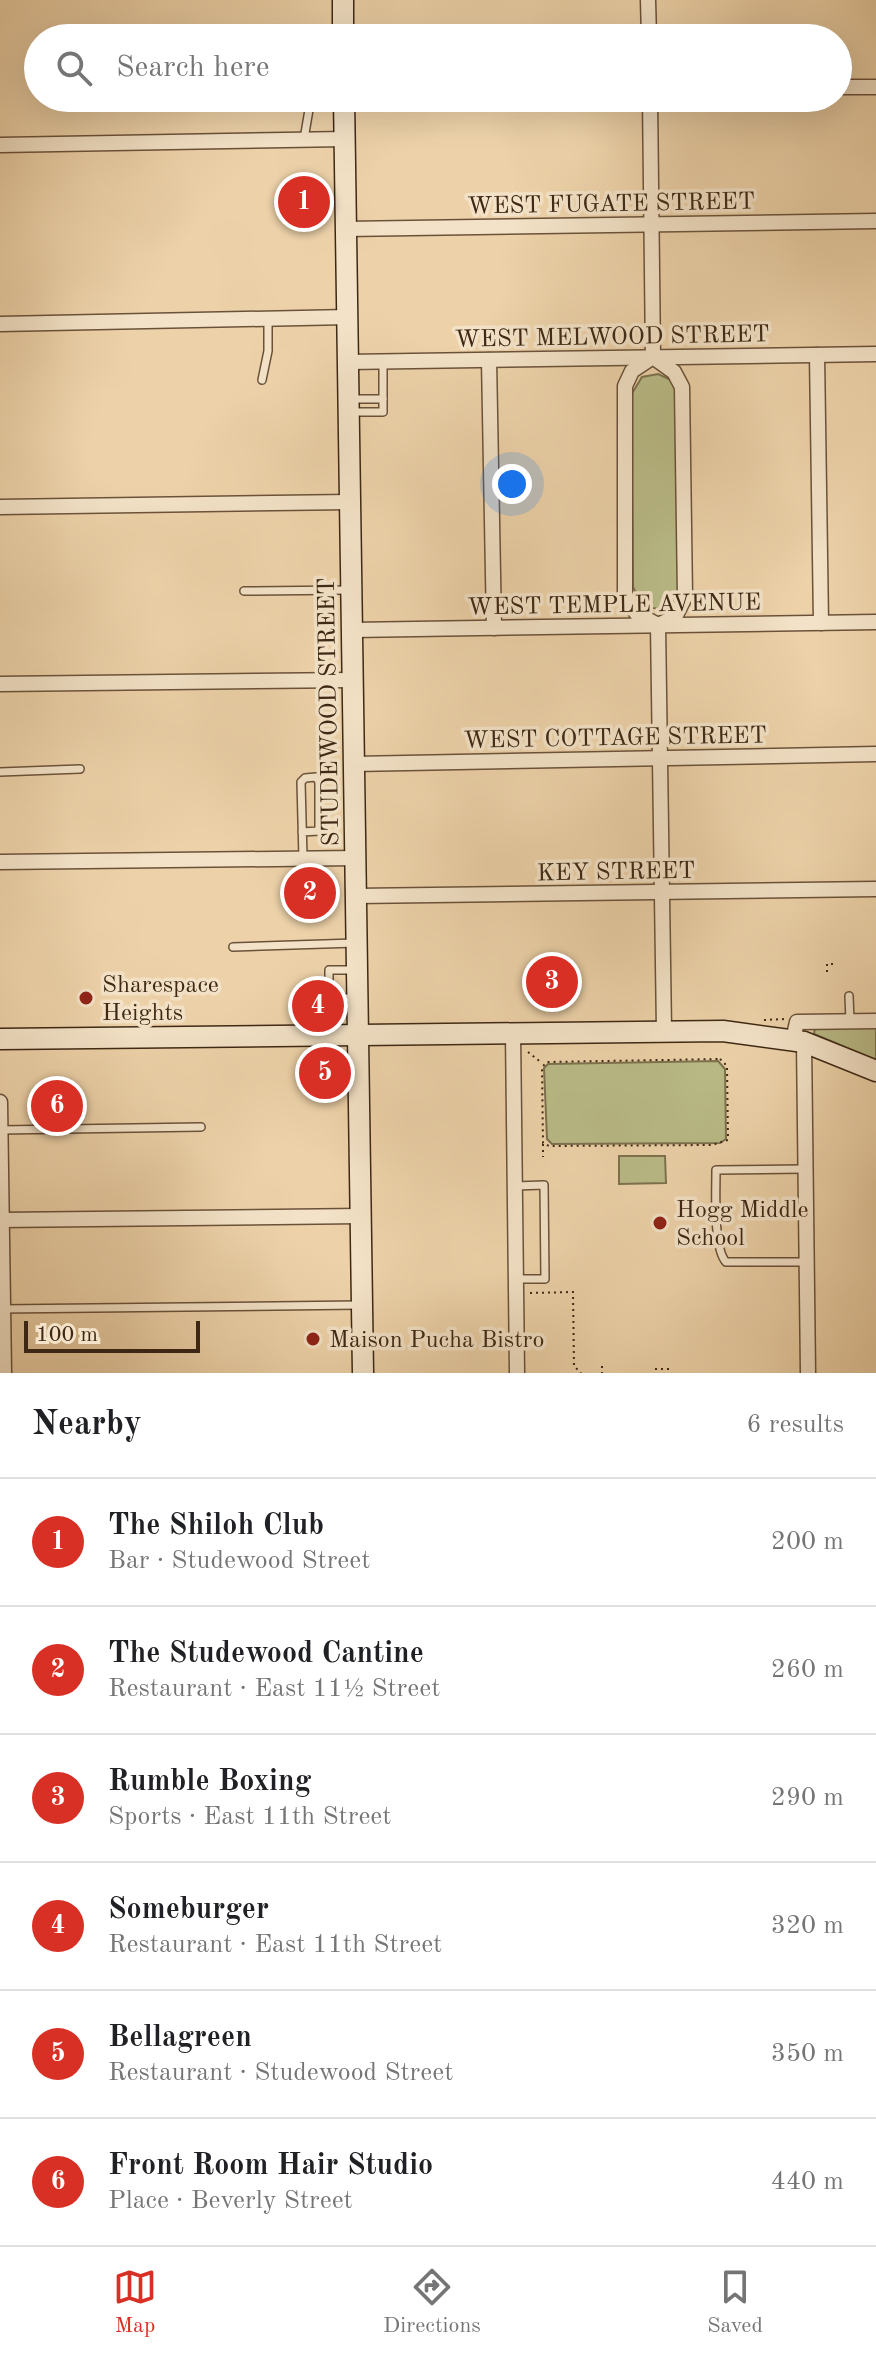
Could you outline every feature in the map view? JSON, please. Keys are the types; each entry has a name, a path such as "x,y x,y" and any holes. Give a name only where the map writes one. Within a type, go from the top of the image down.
{"main road":[{"path":"343,0 343,24"},
{"name":"STUDEWOOD STREET","path":"344,112 363,1373"},
{"path":"0,1039 358,1036 518,1041 664,1031 723,1031 798,1035 876,1071"}],"street":[{"path":"648,0 649,24"},
{"path":"852,87 876,87"},
{"path":"650,112 653,357"},
{"path":"0,145 345,139"},
{"name":"WEST FUGATE STREET","path":"346,229 876,221"},
{"path":"0,324 348,317"},
{"name":"WEST MELWOOD STREET","path":"348,362 876,354"},
{"path":"817,355 821,623"},
{"path":"653,357 674,372 682,387 685,597 675,617 658,625"},
{"path":"653,357 632,371 625,386 625,596 637,614 658,625"},
{"path":"489,360 494,628"},
{"path":"0,507 350,502"},
{"name":"WEST TEMPLE AVENUE","path":"352,630 876,622"},
{"path":"658,625 664,1031"},
{"path":"0,684 353,680"},
{"name":"WEST COTTAGE STREET","path":"354,764 876,754"},
{"path":"0,862 356,858"},
{"name":"KEY STREET","path":"356,896 876,889"},
{"path":"808,1373 805,1169 798,1035 850,1021 876,1021"},
{"path":"517,1373 515,1186 518,1041"},
{"path":"0,1102 4,1373"},
{"path":"1,1220 361,1216"}],"lane":[{"path":"304,139 309,112"},
{"path":"262,380 268,351 268,319"},
{"path":"349,406 383,412 383,362"},
{"path":"349,406 383,399"},
{"path":"244,591 352,590"},
{"path":"0,772 80,769"},
{"path":"302,832 317,832 319,828 319,782 316,777 305,778 301,782 302,832 303,858"},
{"path":"233,947 357,943"},
{"path":"357,969 329,970 329,998 358,998"},
{"path":"849,996 850,1021"},
{"path":"0,1130 201,1127"},
{"path":"805,1169 716,1170 717,1228 720,1254 726,1262 806,1262"},
{"path":"515,1186 544,1185 545,1279 516,1286"},
{"path":"1,1309 362,1305"}],"path":[{"path":"827,972 827,964 834,964"},
{"path":"764,1020 798,1035"},
{"path":"518,1041 544,1064 543,1157"},
{"path":"543,1143 549,1146 717,1145 728,1140 727,1066 724,1060 551,1060 544,1064"},
{"path":"516,1286 573,1292 574,1366 581,1373"},
{"path":"602,1366 602,1373"}],"green space":[{"path":"658,374 671,380 677,393 680,594 672,603 658,609 641,603 633,587 631,395 642,377"},
{"path":"876,1026 876,1060 814,1034 815,1027"},
{"path":"718,1061 725,1069 726,1139 720,1143 552,1144 547,1139 544,1068 548,1064"},
{"path":"619,1156 665,1156 666,1183 619,1184"}],"place":[{"name":"The Shiloh Club","path":"304,202"},
{"name":"The Studewood Cantine","path":"310,893"},
{"name":"Rumble Boxing","path":"552,982"},
{"name":"Sharespace Heights","path":"86,998"},
{"name":"Someburger","path":"318,1006"},
{"name":"Bellagreen","path":"325,1073"},
{"name":"Front Room Hair Studio","path":"57,1106"},
{"name":"Hogg Middle School","path":"660,1223"},
{"name":"Maison Pucha Bistro","path":"313,1339"}]}
